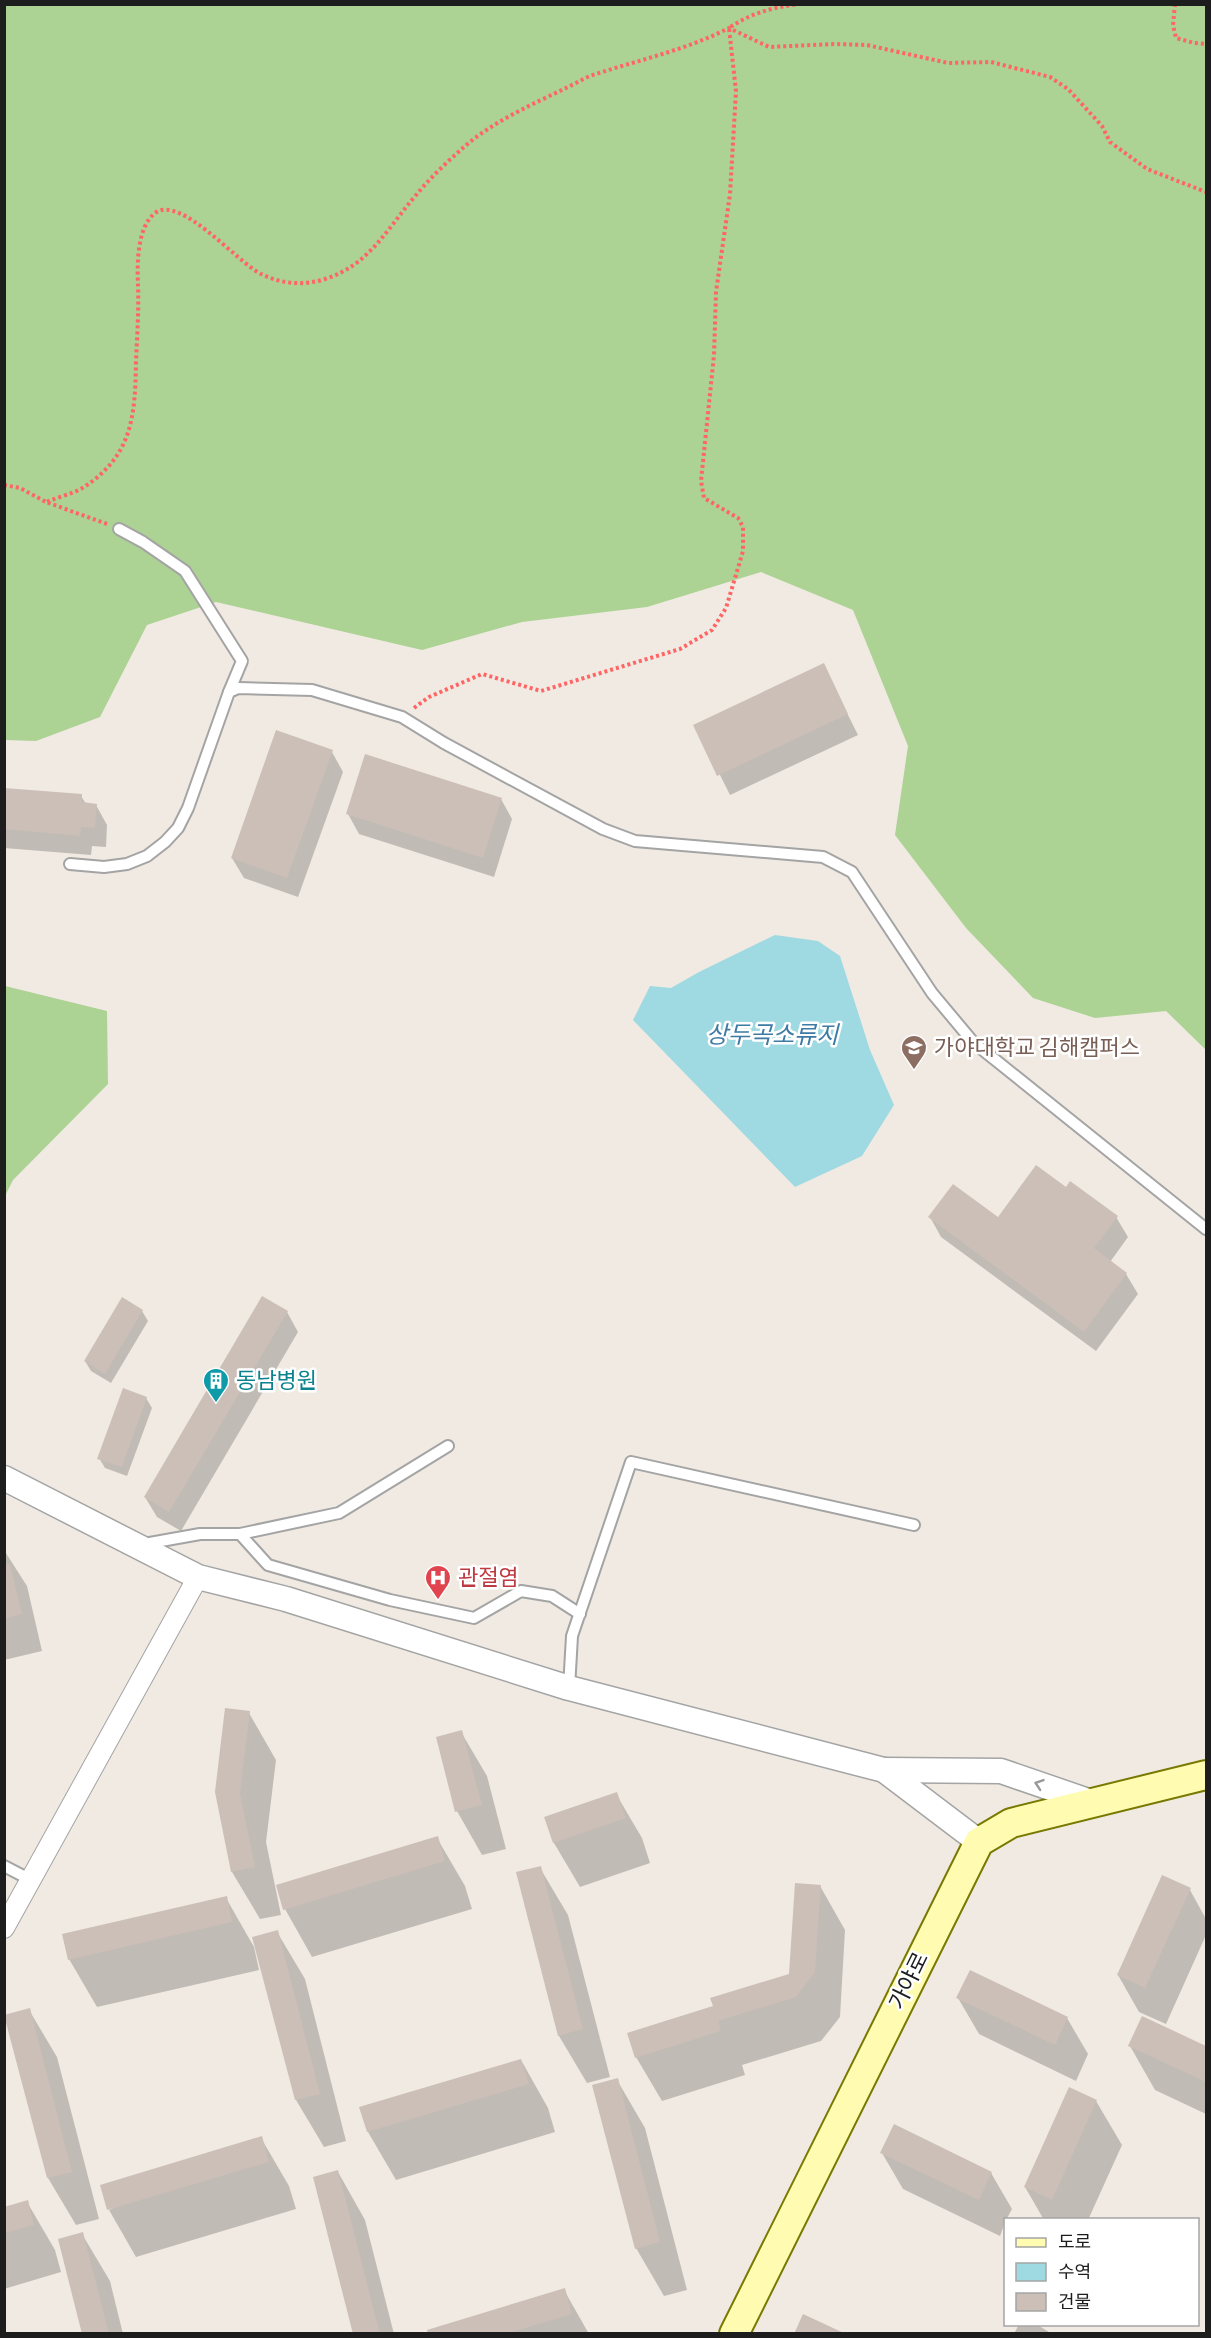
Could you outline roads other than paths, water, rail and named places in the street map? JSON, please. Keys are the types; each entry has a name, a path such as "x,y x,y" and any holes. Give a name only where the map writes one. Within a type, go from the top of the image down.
{"main road":[{"path":"979,1842 1011,1823 1206,1775"},
{"name":"가야로","path":"734,2334 979,1842"}],"street":[{"path":"4,1478 198,1577 286,1599 569,1688 884,1770 1001,1771 1094,1803"},
{"path":"4,1928 198,1577"},
{"path":"884,1770 979,1842"}],"lane":[{"path":"70,864 104,867 127,864 147,856 178,828 188,808 242,661 185,572 143,542 119,529"},
{"path":"229,692 238,688 312,690 402,717 444,743 603,829 635,841 823,857 852,872 932,993 973,1042 1206,1229"},
{"path":"136,1546 200,1534 240,1534 339,1513 448,1446"},
{"path":"569,1688 572,1636 631,1462 914,1525"},
{"path":"240,1534 268,1565 390,1600 474,1618 521,1591 552,1596 580,1614"},
{"path":"4,1866 31,1880"}],"water":[{"name":"상두곡소류지","path":"775,935 818,941 840,956 870,1050 894,1105 862,1156 795,1187 633,1020 650,986 671,988"}],"place":[{"name":"가야대학교 김해캠퍼스","path":"914,1071"},
{"name":"동남병원","path":"216,1404"},
{"name":"관절염","path":"438,1601"}]}
